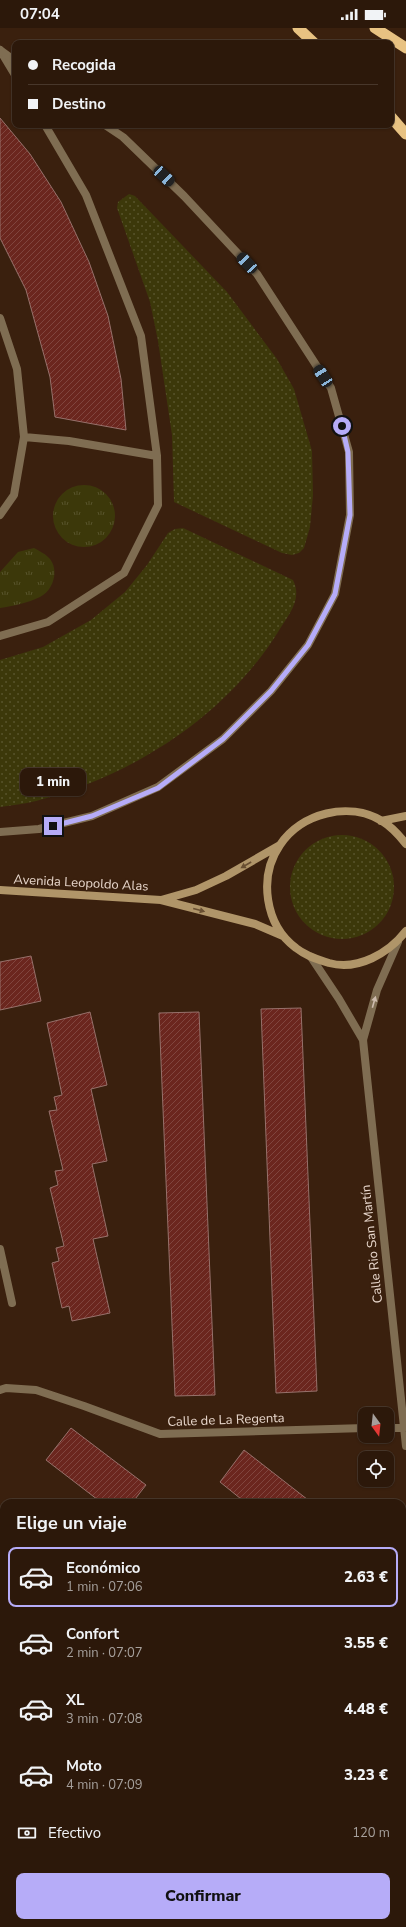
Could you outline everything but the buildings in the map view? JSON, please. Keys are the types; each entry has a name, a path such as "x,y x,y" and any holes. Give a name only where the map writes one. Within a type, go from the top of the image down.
{"highway":[{"path":"298,28 311,40"},
{"path":"375,28 394,40"},
{"path":"394,40 406,48"},
{"path":"394,120 406,134"}],"main road":[{"path":"406,844 397,833 381,821 366,814 350,811 329,813 310,819 293,830 280,845 269,867 266,891 271,915 283,936 296,948 311,958 333,964 357,963 379,956 398,942 406,932"},
{"path":"381,821 406,816"},
{"name":"Avenida Leopoldo Alas","path":"161,900 196,890 280,845"},
{"name":"Avenida Leopoldo Alas","path":"0,890 161,900 255,924 283,936"}],"street":[{"path":"0,50 12,59"},
{"path":"0,50 12,70"},
{"path":"0,636 48,622 124,573 158,505 157,456 141,336 86,195 47,128"},
{"path":"0,832 39,829 92,816 158,788 223,739 271,691 308,645 335,594 350,515 348,452 331,388 257,274 184,196 123,137 110,128"},
{"path":"0,318 17,369 24,437 14,495 0,516"},
{"path":"24,437 69,442 157,456"},
{"name":"Calle Rio San Martín","path":"398,942 377,990 363,1040 406,1446"},
{"name":"Calle Rio San Martín","path":"311,958 339,999 363,1040"},
{"path":"0,1249 12,1303"},
{"name":"Calle de La Regenta","path":"0,1390 6,1388 36,1390 160,1434 358,1428"},
{"path":"394,1428 404,1428"}],"green space":[{"path":"129,194 135,196 227,292 277,359 294,389 312,451 313,495 310,527 304,548 299,553 292,555 282,553 174,502 172,435 158,341 150,302 117,208 118,202"},
{"path":"84,485 101,490 106,494 110,499 115,516 110,533 106,538 101,542 84,547 67,542 62,538 58,533 53,516 58,499 62,494 67,490"},
{"path":"183,528 293,580 296,587 295,601 290,613 278,632 256,663 231,691 203,716 173,739 141,759 107,776 72,790 36,801 0,807 0,660 43,647 91,620 125,592 147,565 168,533 175,529"},
{"path":"34,548 45,554 52,562 54,567 54,578 52,584 45,594 40,597 31,601 0,608 0,572 18,552"},
{"path":"342,835 362,839 379,850 390,867 394,887 390,907 379,924 362,935 342,939 322,935 305,924 294,907 290,887 294,867 305,850 322,839"}],"route":[{"path":"53,826 92,816 158,788 223,739 271,691 308,645 335,594 350,515 348,452 342,426"}]}
